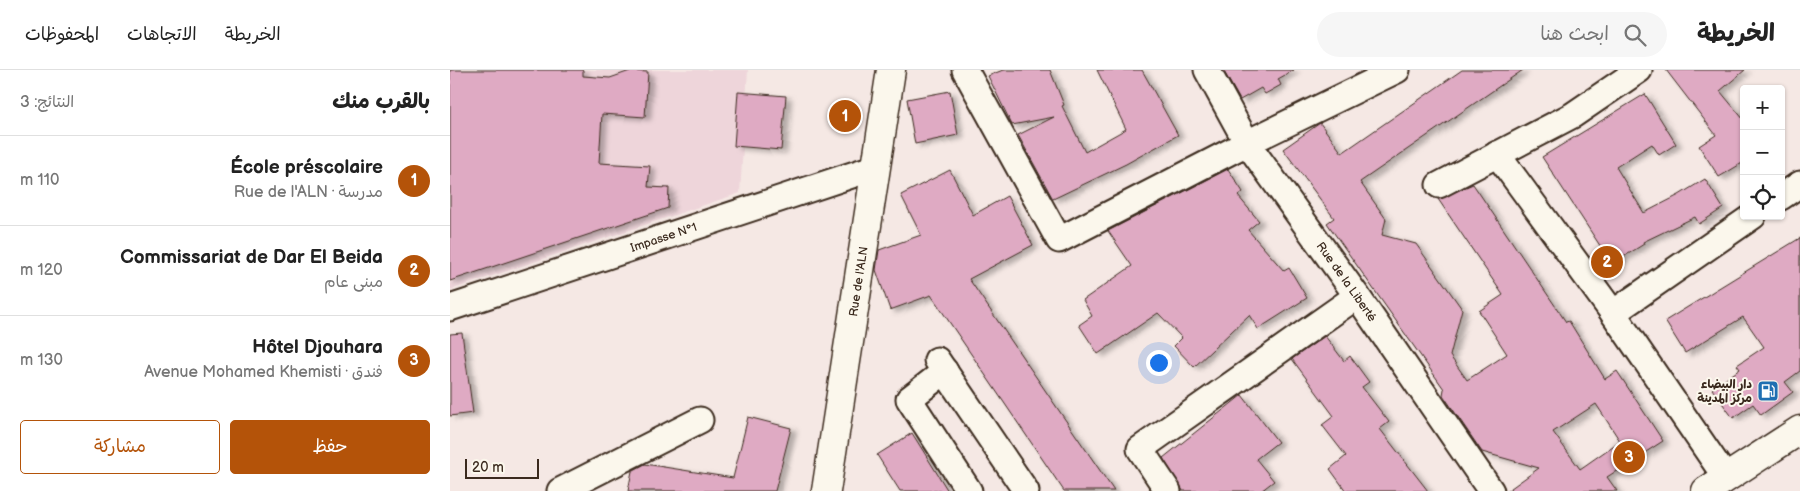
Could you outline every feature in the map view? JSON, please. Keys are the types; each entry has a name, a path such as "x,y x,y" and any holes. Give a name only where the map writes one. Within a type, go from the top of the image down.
{"street":[{"name":"Rue de l'ALN","path":"826,491 891,70"},
{"path":"965,70 1059,240 1247,143 1397,70"},
{"name":"Rue de la Liberté","path":"1207,70 1247,143 1357,296 1491,491"},
{"path":"1439,185 1573,115 1639,70"},
{"path":"1497,154 1613,312 1716,484 1800,430"},
{"name":"Impasse N°1","path":"450,308 876,167"},
{"path":"1785,194 1800,184"},
{"path":"1613,312 1747,220"},
{"path":"1168,491 1140,449 1357,296"},
{"path":"969,491 908,399 941,365 1026,491"},
{"path":"560,491 700,420"}],"shaded area":[{"path":"748,70 740,193 450,290 450,71"}],"building":[{"path":"450,70 583,70 583,76 610,78 630,71 648,72 645,117 602,114 599,163 650,166 648,187 669,188 668,208 450,281"},
{"path":"1003,70 1050,70 1064,105 1062,106 1085,152 1126,129 1097,70 1142,70 1178,135 1126,164 1053,199 1018,135 1054,117 1012,125 988,76"},
{"path":"1223,70 1294,70 1278,79 1281,85 1265,94 1261,88 1240,100"},
{"path":"1462,70 1523,70 1360,182 1386,219 1382,235 1416,244 1462,309 1450,356 1467,380 1507,354 1479,311 1503,295 1438,199 1473,184 1566,322 1569,321 1605,379 1617,371 1663,441 1607,477 1617,491 1507,491 1539,468 1482,452 1443,395 1444,389 1327,223 1334,218 1283,149 1320,123 1342,153","holes":["1596,404 1620,441 1580,469 1553,432"]},
{"path":"1666,70 1745,70 1720,91 1740,115 1740,164 1719,177 1699,146 1716,135"},
{"path":"950,91 958,135 915,144 907,99"},
{"path":"738,92 786,96 781,150 734,146"},
{"path":"1645,94 1676,144 1659,155 1652,144 1616,167 1644,213 1705,179 1723,208 1699,224 1695,217 1643,242 1644,244 1612,264 1542,157"},
{"path":"1228,169 1243,192 1238,196 1259,221 1248,230 1284,271 1289,268 1307,298 1258,329 1249,315 1194,367 1174,346 1182,338 1158,313 1098,354 1079,325 1092,316 1083,300 1132,266 1108,231"},
{"path":"950,170 973,215 1007,196 1033,245 969,279 1114,491 1064,491 931,295 890,310 876,270 879,250 921,235 901,195"},
{"path":"1800,238 1800,371 1785,382 1793,392 1761,415 1753,404 1733,418 1712,389 1740,369 1737,365 1764,347 1743,317 1685,353 1665,321"},
{"path":"462,333 473,413 450,416 450,334"},
{"path":"1325,336 1344,361 1350,356 1369,382 1362,387 1389,422 1380,429 1428,491 1346,491 1330,469 1346,456 1322,425 1334,416 1292,359"},
{"path":"1242,395 1278,442 1256,459 1274,481 1261,491 1183,491 1163,458"},
{"path":"748,417 791,428 775,491 628,491 632,471 645,464 733,478"},
{"path":"912,433 948,491 900,491 877,455"}],"place":[{"name":"École préscolaire","path":"845,116"},
{"name":"Commissariat de Dar El Beida","path":"1607,262"},
{"name":"دار البيضاء مركز المدينة","path":"1768,391"},
{"name":"Hôtel Djouhara","path":"1629,457"}]}
